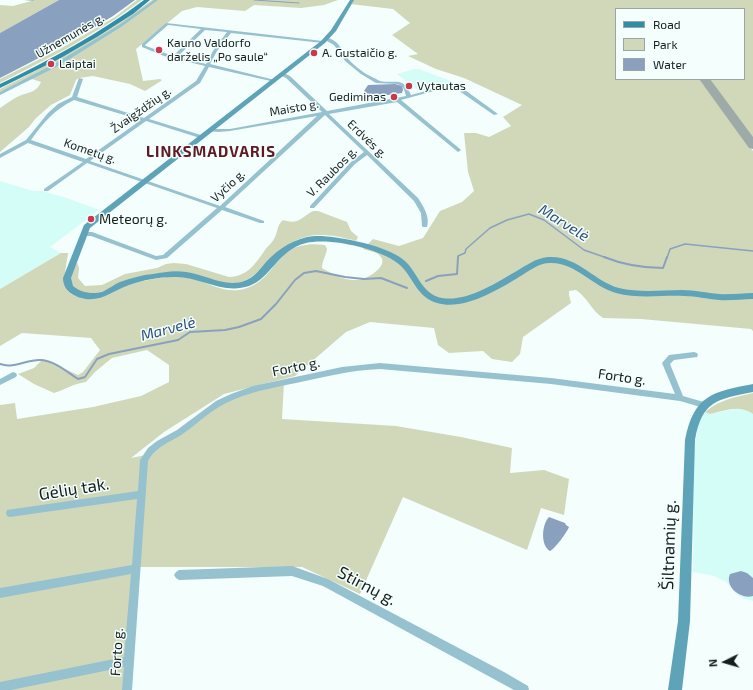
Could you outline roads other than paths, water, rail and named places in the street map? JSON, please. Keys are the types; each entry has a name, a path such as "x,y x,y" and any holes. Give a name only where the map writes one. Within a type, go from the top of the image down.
{"main road":[{"name":"Užnemunės g.","path":"0,86 73,48 122,18 147,0"}],"street":[{"path":"0,94 58,64 120,26 156,0"},
{"path":"352,0 324,40 274,81 87,227 82,245 70,272 67,283 68,287 76,294 89,296 107,292 123,284 139,280 181,274 197,277 223,286 245,284 259,276 285,249 303,240 319,238 346,241 394,257 403,262 426,295 444,302 452,302 470,297 499,284 540,262 552,260 566,262 573,265 605,285 619,290 721,297 753,296"},
{"path":"274,81 174,57 144,47 143,45 167,24 324,40 333,42 347,60 371,79 403,84 406,87 409,97"},
{"path":"174,57 204,28"},
{"name":"Žvaigždžių g.","path":"46,190 198,82 215,51 230,31"},
{"name":"Erdvės g.","path":"282,74 288,77 418,202 423,208 425,226"},
{"path":"0,156 28,141 50,114 60,105 74,98 81,79"},
{"name":"Maisto g.","path":"210,130 224,131 398,100 450,85 456,86 496,114"},
{"path":"74,98 202,137"},
{"path":"398,100 458,150"},
{"name":"Vyčio g.","path":"84,234 92,234 156,258 165,257 221,208 324,113"},
{"name":"Kometų g.","path":"28,141 262,222"},
{"name":"V. Raubos g.","path":"312,206 354,163 367,152"},
{"path":"680,398 666,363 672,356 694,355"},
{"name":"Forto g.","path":"127,690 144,460 149,452 216,404 239,394 363,367 389,366 551,381 680,398 704,405"},
{"path":"0,382 13,374"},
{"path":"704,405 711,400 753,388"},
{"name":"Šiltnamių g.","path":"676,690 684,621 690,440 692,424 698,412 704,405"},
{"name":"Gėlių tak.","path":"10,513 142,494"},
{"path":"0,593 136,569"},
{"name":"Stirnų g.","path":"179,575 300,572 332,586 524,690"},
{"path":"0,687 129,662"}],"water":[{"path":"59,0 135,0 113,16 68,43 0,78 0,33"},
{"path":"395,84 402,86 402,93 388,95 366,94 364,91 368,85"},
{"path":"549,517 565,523 569,527 558,544 550,551 543,539 545,524"},
{"path":"741,571 747,573 753,578 753,596 744,596 732,588 729,579 730,574"}],"waterway":[{"path":"254,0 299,3"},
{"name":"Marvelė","path":"458,257 465,253 466,249 490,228 507,220 529,214 544,220 584,250 607,258"},
{"name":"Marvelė","path":"667,258 670,249 685,244 753,251"},
{"name":"Marvelė","path":"426,281 438,276 457,274 458,257"},
{"name":"Marvelė","path":"607,258 633,266 663,268 667,257"},
{"name":"Marvelė","path":"0,364 15,365 41,360 51,362 78,379 85,377 97,359 109,354 178,340 190,332 225,330 239,327 261,319 276,304 295,280 304,273 316,271 345,277 364,279 381,278 407,288"}],"place":[{"name":"Kauno Valdorfo darželis „Po saule“","path":"159,50"},
{"name":"A. Gustaičio g.","path":"314,53"},
{"name":"Laiptai","path":"51,64"},
{"name":"Vytautas","path":"409,86"},
{"name":"Gediminas","path":"394,97"},
{"name":"Meteorų g.","path":"91,219"}],"district":[{"name":"LINKSMADVARIS","path":"211,152"}]}
